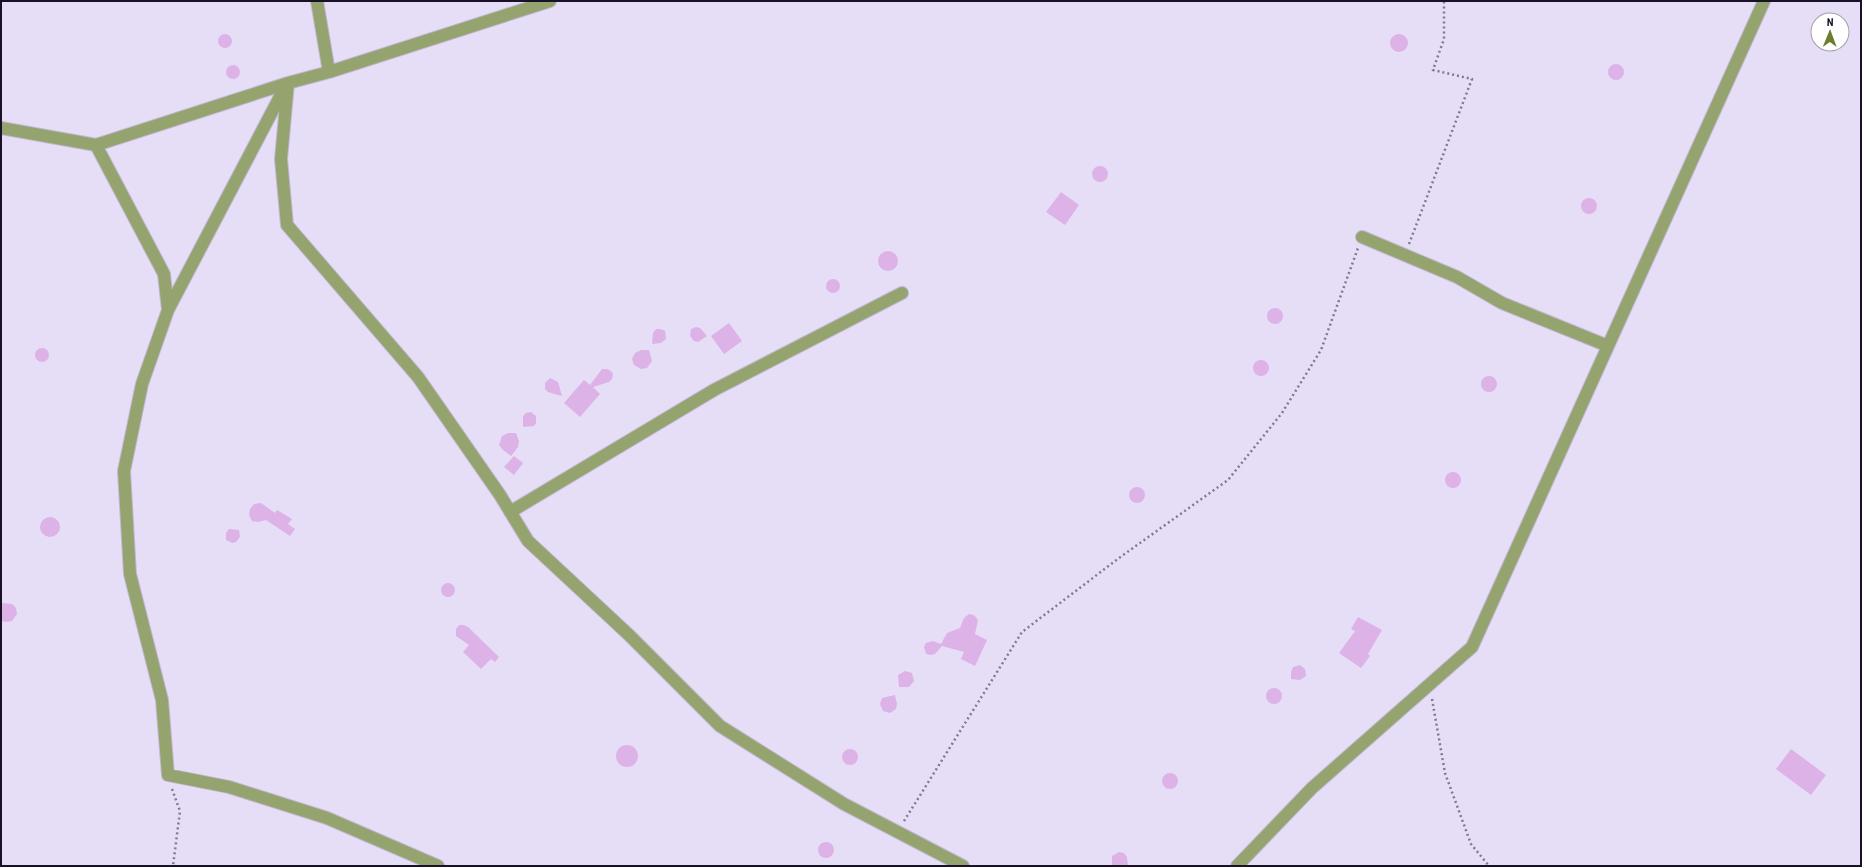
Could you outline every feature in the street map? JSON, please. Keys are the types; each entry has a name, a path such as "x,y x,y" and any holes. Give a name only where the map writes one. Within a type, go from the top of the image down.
{"street":[{"path":"317,1 329,72"},
{"path":"1,128 96,145 550,1"},
{"path":"1237,866 1312,788 1472,647 1764,1"},
{"path":"288,83 168,310 142,384 124,471 130,574 162,700 168,775 229,787 327,818 438,866"},
{"path":"288,83 281,159 287,225 418,377 510,512 528,541 629,635 720,726 844,804 963,866"},
{"path":"96,145 164,274 168,310"},
{"path":"1362,237 1457,277 1502,303 1608,346"},
{"path":"510,512 714,390 902,293"}],"path":[{"path":"1405,256 1472,79 1433,70 1444,39 1444,1"},
{"path":"897,832 1022,632 1119,558 1228,480 1282,413 1321,350 1362,237"},
{"path":"1430,684 1445,773 1471,844 1489,866"},
{"path":"168,775 180,811 173,866"}],"building":[{"path":"222,34 228,34 232,38 232,44 228,48 222,48 218,44 218,38"},
{"path":"1395,34 1403,34 1408,39 1406,50 1403,52 1395,52 1390,47 1390,39"},
{"path":"1616,64 1623,69 1624,72 1619,79 1616,80 1609,75 1608,72 1613,65"},
{"path":"230,65 236,65 240,69 240,75 236,79 230,79 226,75 226,69"},
{"path":"1100,166 1107,171 1108,174 1103,181 1100,182 1093,177 1092,174 1097,167"},
{"path":"1061,192 1079,205 1065,225 1046,212"},
{"path":"1589,198 1596,203 1597,206 1592,213 1589,214 1582,209 1581,206 1586,199"},
{"path":"888,251 895,254 898,261 895,268 888,271 881,268 878,261 881,254"},
{"path":"830,279 836,279 840,283 840,289 836,293 830,293 826,289 826,283"},
{"path":"1275,308 1282,313 1283,316 1278,323 1275,324 1268,319 1267,316 1272,309"},
{"path":"729,323 742,341 724,354 711,336"},
{"path":"696,327 700,328 707,336 698,342 694,341 690,336 691,329"},
{"path":"656,329 665,331 666,339 661,343 652,344 653,333"},
{"path":"39,348 45,348 49,352 49,358 45,362 39,362 35,358 35,352"},
{"path":"641,350 649,350 652,361 647,368 641,369 634,365 632,359 635,353"},
{"path":"1261,360 1268,365 1269,368 1264,375 1261,376 1254,371 1253,368 1258,361"},
{"path":"602,369 611,371 613,374 612,379 609,382 593,387 600,394 580,417 564,403 584,380 590,385"},
{"path":"1489,376 1496,381 1497,384 1492,391 1489,392 1482,387 1481,384 1486,377"},
{"path":"550,378 558,382 562,396 548,392 545,389 545,383"},
{"path":"531,412 536,416 536,423 534,426 523,427 523,416 526,413"},
{"path":"508,433 516,433 519,441 518,447 511,456 499,445 502,436"},
{"path":"514,456 523,463 514,475 504,467"},
{"path":"1453,472 1460,477 1461,480 1456,487 1453,488 1446,483 1445,480 1450,473"},
{"path":"1137,487 1144,492 1145,495 1140,502 1137,503 1130,498 1129,495 1134,488"},
{"path":"261,503 275,513 277,510 292,519 288,524 295,529 290,536 266,520 258,522 252,521 249,515 250,509 254,504"},
{"path":"50,517 57,520 60,527 57,534 50,537 43,534 40,527 43,520"},
{"path":"229,529 239,530 240,537 236,542 232,543 226,540 226,533"},
{"path":"445,583 451,583 455,587 455,593 451,597 445,597 441,593 441,587"},
{"path":"1,603 12,604 16,608 17,614 12,621 1,621"},
{"path":"969,614 974,615 978,620 975,634 987,640 975,666 961,659 964,652 942,646 935,654 926,654 924,647 926,643 933,641 941,644 947,633 960,628 964,618"},
{"path":"1358,617 1382,630 1368,654 1370,656 1361,668 1339,653 1355,631 1351,629"},
{"path":"459,625 468,627 499,657 495,662 491,659 481,669 463,652 469,645 456,636 456,629"},
{"path":"1300,665 1305,669 1306,676 1300,680 1291,679 1293,667"},
{"path":"905,671 912,673 914,681 909,687 899,687 898,675"},
{"path":"1271,688 1277,688 1282,693 1280,702 1277,704 1271,704 1266,699 1266,693"},
{"path":"895,695 897,704 896,709 890,713 883,711 880,704 882,698"},
{"path":"627,745 631,746 637,752 637,760 631,766 627,767 623,766 617,760 616,756 617,752 623,746"},
{"path":"847,749 853,749 858,754 856,763 853,765 847,765 842,760 842,754"},
{"path":"1791,749 1826,775 1811,795 1776,769"},
{"path":"1167,773 1173,773 1178,778 1176,787 1173,789 1167,789 1162,784 1162,778"},
{"path":"823,842 829,842 834,847 832,856 829,858 823,858 818,853 818,847"},
{"path":"1119,852 1124,853 1127,857 1128,866 1112,866 1112,856"}]}
